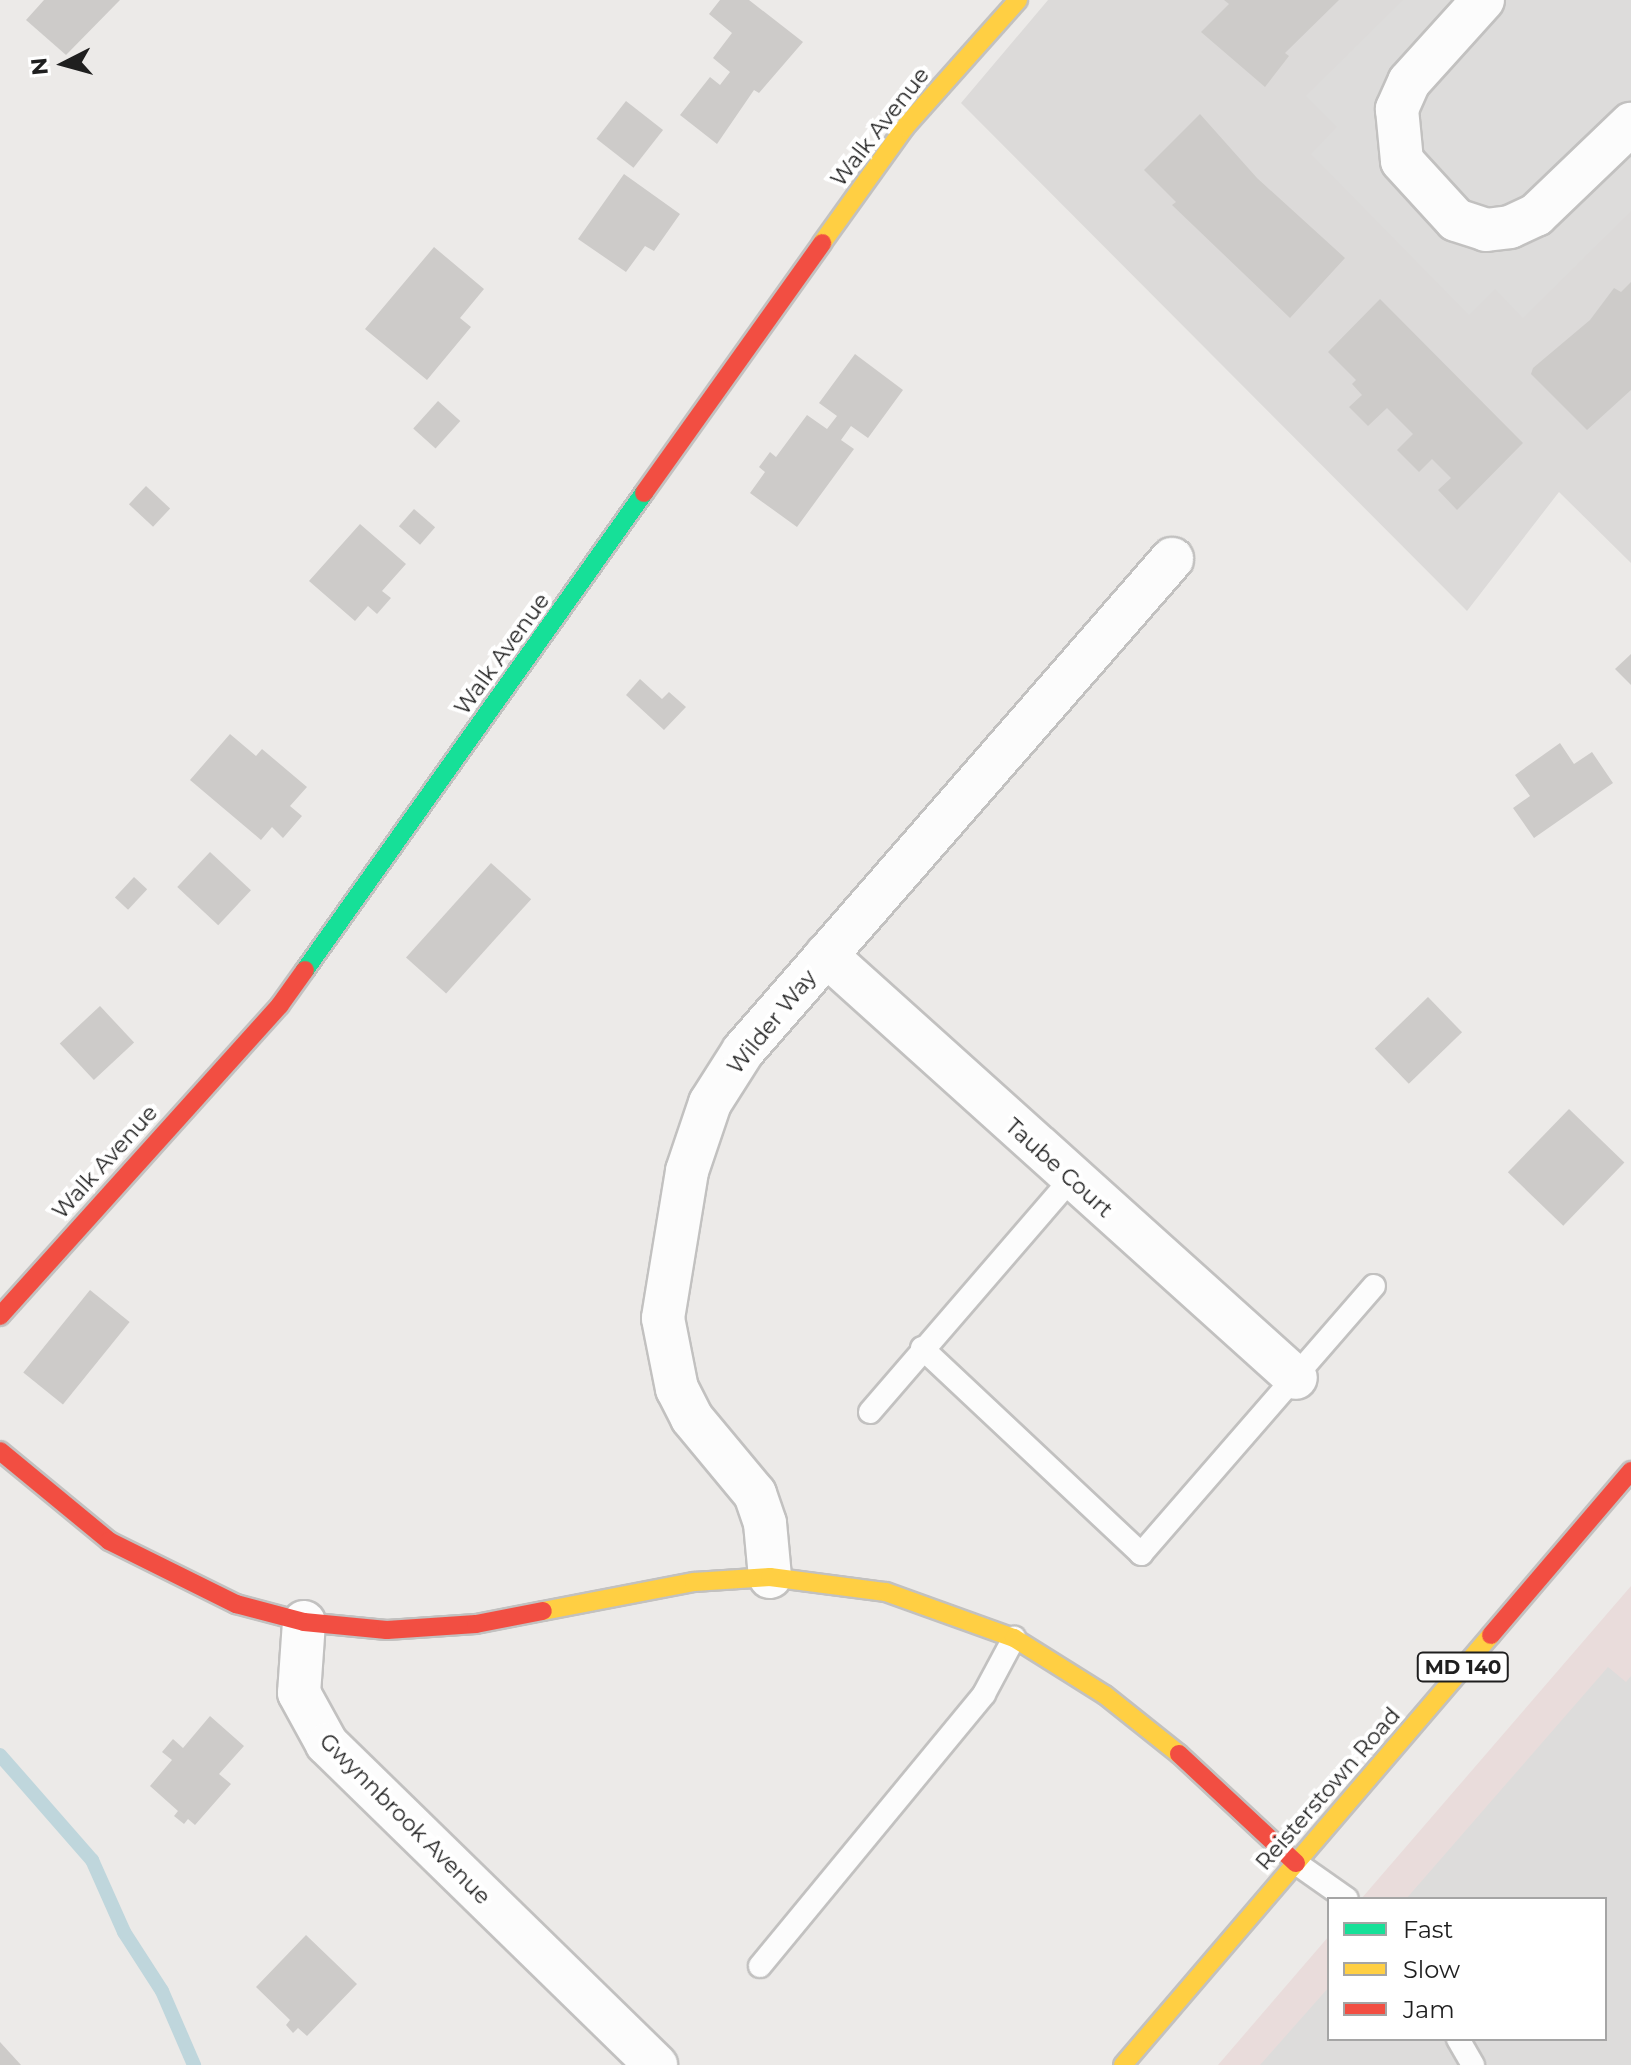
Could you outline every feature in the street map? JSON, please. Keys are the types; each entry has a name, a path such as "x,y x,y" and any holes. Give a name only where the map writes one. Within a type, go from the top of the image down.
{"street":[{"name":"Walk Avenue","path":"0,1316 280,1005 905,127 1018,0"},
{"path":"1483,0 1409,82 1397,109 1402,161 1456,220 1486,230 1510,227 1536,215 1631,124"},
{"name":"Wilder Way","path":"770,1577 765,1523 755,1494 692,1418 677,1389 668,1351 664,1289 687,1171 710,1103 743,1051 1172,559"},
{"name":"Taube Court","path":"826,955 1071,1179 1296,1378"},
{"path":"0,1451 109,1541 236,1604 304,1622 387,1630 476,1624 694,1582 770,1577 886,1592 1014,1638 1116,1704 1185,1759 1296,1863"},
{"name":"Reisterstown Road","path":"1123,2065 1631,1471"},
{"name":"Gwynnbrook Avenue","path":"304,1622 299,1693 327,1744 656,2065"}],"lane":[{"path":"870,1412 922,1348 1071,1179"},
{"path":"922,1348 1141,1554 1374,1286"},
{"path":"760,1966 984,1694 1014,1638"},
{"path":"1296,1863 1344,1897"},
{"path":"1459,2041 1473,2065"}],"shaded area":[{"path":"1048,0 1631,0 1631,563 1559,492 1467,611 961,103"},
{"path":"1403,0 1631,0 1631,211 1523,318 1495,289 1469,315 1311,154 1337,127 1306,96"},
{"path":"1631,1586 1631,2065 1218,2065 1327,1938 1327,2041 1607,2041 1607,1897 1363,1897"},
{"path":"1608,1667 1626,1682 1631,1676 1631,2065 1260,2065 1327,1989 1327,2041 1607,2041 1607,1897 1408,1897"}],"building":[{"path":"44,0 120,0 66,55 26,20"},
{"path":"720,0 749,0 803,42 759,93 754,90 717,144 680,115 710,77 720,85 730,72 713,58 732,33 709,14"},
{"path":"1224,0 1339,0 1285,53 1289,56 1265,87 1201,32 1229,4"},
{"path":"626,101 663,130 633,168 596,139"},
{"path":"1200,114 1257,178 1345,258 1290,318 1172,205 1176,202 1144,170"},
{"path":"624,174 680,214 654,251 645,246 626,272 578,239"},
{"path":"434,247 484,289 460,318 471,327 427,380 365,329"},
{"path":"1631,282 1631,390 1587,430 1531,374 1533,368 1590,320 1614,288 1621,292"},
{"path":"1380,299 1523,443 1457,510 1438,490 1451,478 1432,459 1419,472 1397,450 1413,434 1387,408 1368,426 1349,407 1362,395 1352,384 1356,380 1328,352"},
{"path":"855,354 903,390 868,438 851,426 841,440 854,449 797,527 750,493 765,472 759,467 770,452 776,457 807,415 827,429 837,416 819,403"},
{"path":"438,401 460,421 436,449 413,428"},
{"path":"146,486 170,509 153,527 129,504"},
{"path":"414,509 435,527 420,545 399,526"},
{"path":"360,524 406,564 382,591 391,598 377,614 368,606 355,621 309,581"},
{"path":"1631,654 1631,685 1615,669"},
{"path":"640,679 662,699 669,692 686,707 664,730 626,695"},
{"path":"230,734 256,756 262,749 307,787 290,806 302,816 283,838 272,827 261,840 190,780"},
{"path":"1560,743 1574,764 1592,752 1613,783 1534,838 1513,808 1530,796 1515,775"},
{"path":"210,852 251,890 218,925 177,887"},
{"path":"491,863 531,899 446,994 406,957"},
{"path":"134,877 147,889 128,910 115,897"},
{"path":"1428,997 1462,1032 1409,1084 1375,1048"},
{"path":"100,1006 134,1043 94,1080 60,1044"},
{"path":"1569,1109 1624,1162 1563,1226 1508,1172"},
{"path":"90,1290 130,1322 63,1404 23,1372"},
{"path":"210,1716 244,1746 219,1774 231,1784 195,1825 188,1819 184,1824 174,1816 178,1811 150,1786 172,1760 162,1752 173,1739 183,1748"},
{"path":"306,1935 357,1984 307,2036 298,2028 293,2033 286,2025 290,2020 256,1987"},
{"path":"0,2042 21,2065 0,2065"}],"waterway":[{"path":"0,1755 92,1860 124,1932 162,1991 194,2065"}],"traffic: fast":[{"path":"305,970 644,493"}],"traffic: slow":[{"path":"822,243 905,127 1018,0"},
{"path":"543,1611 694,1582 770,1577 886,1592 1014,1638 1105,1695 1179,1754"},
{"path":"1123,2065 1491,1635"}],"traffic: jam":[{"path":"644,493 822,243"},
{"path":"0,1316 280,1005 305,970"},
{"path":"0,1451 109,1541 236,1604 304,1622 387,1630 476,1624 543,1611"},
{"path":"1491,1635 1631,1471"},
{"path":"1179,1754 1296,1863"}]}
